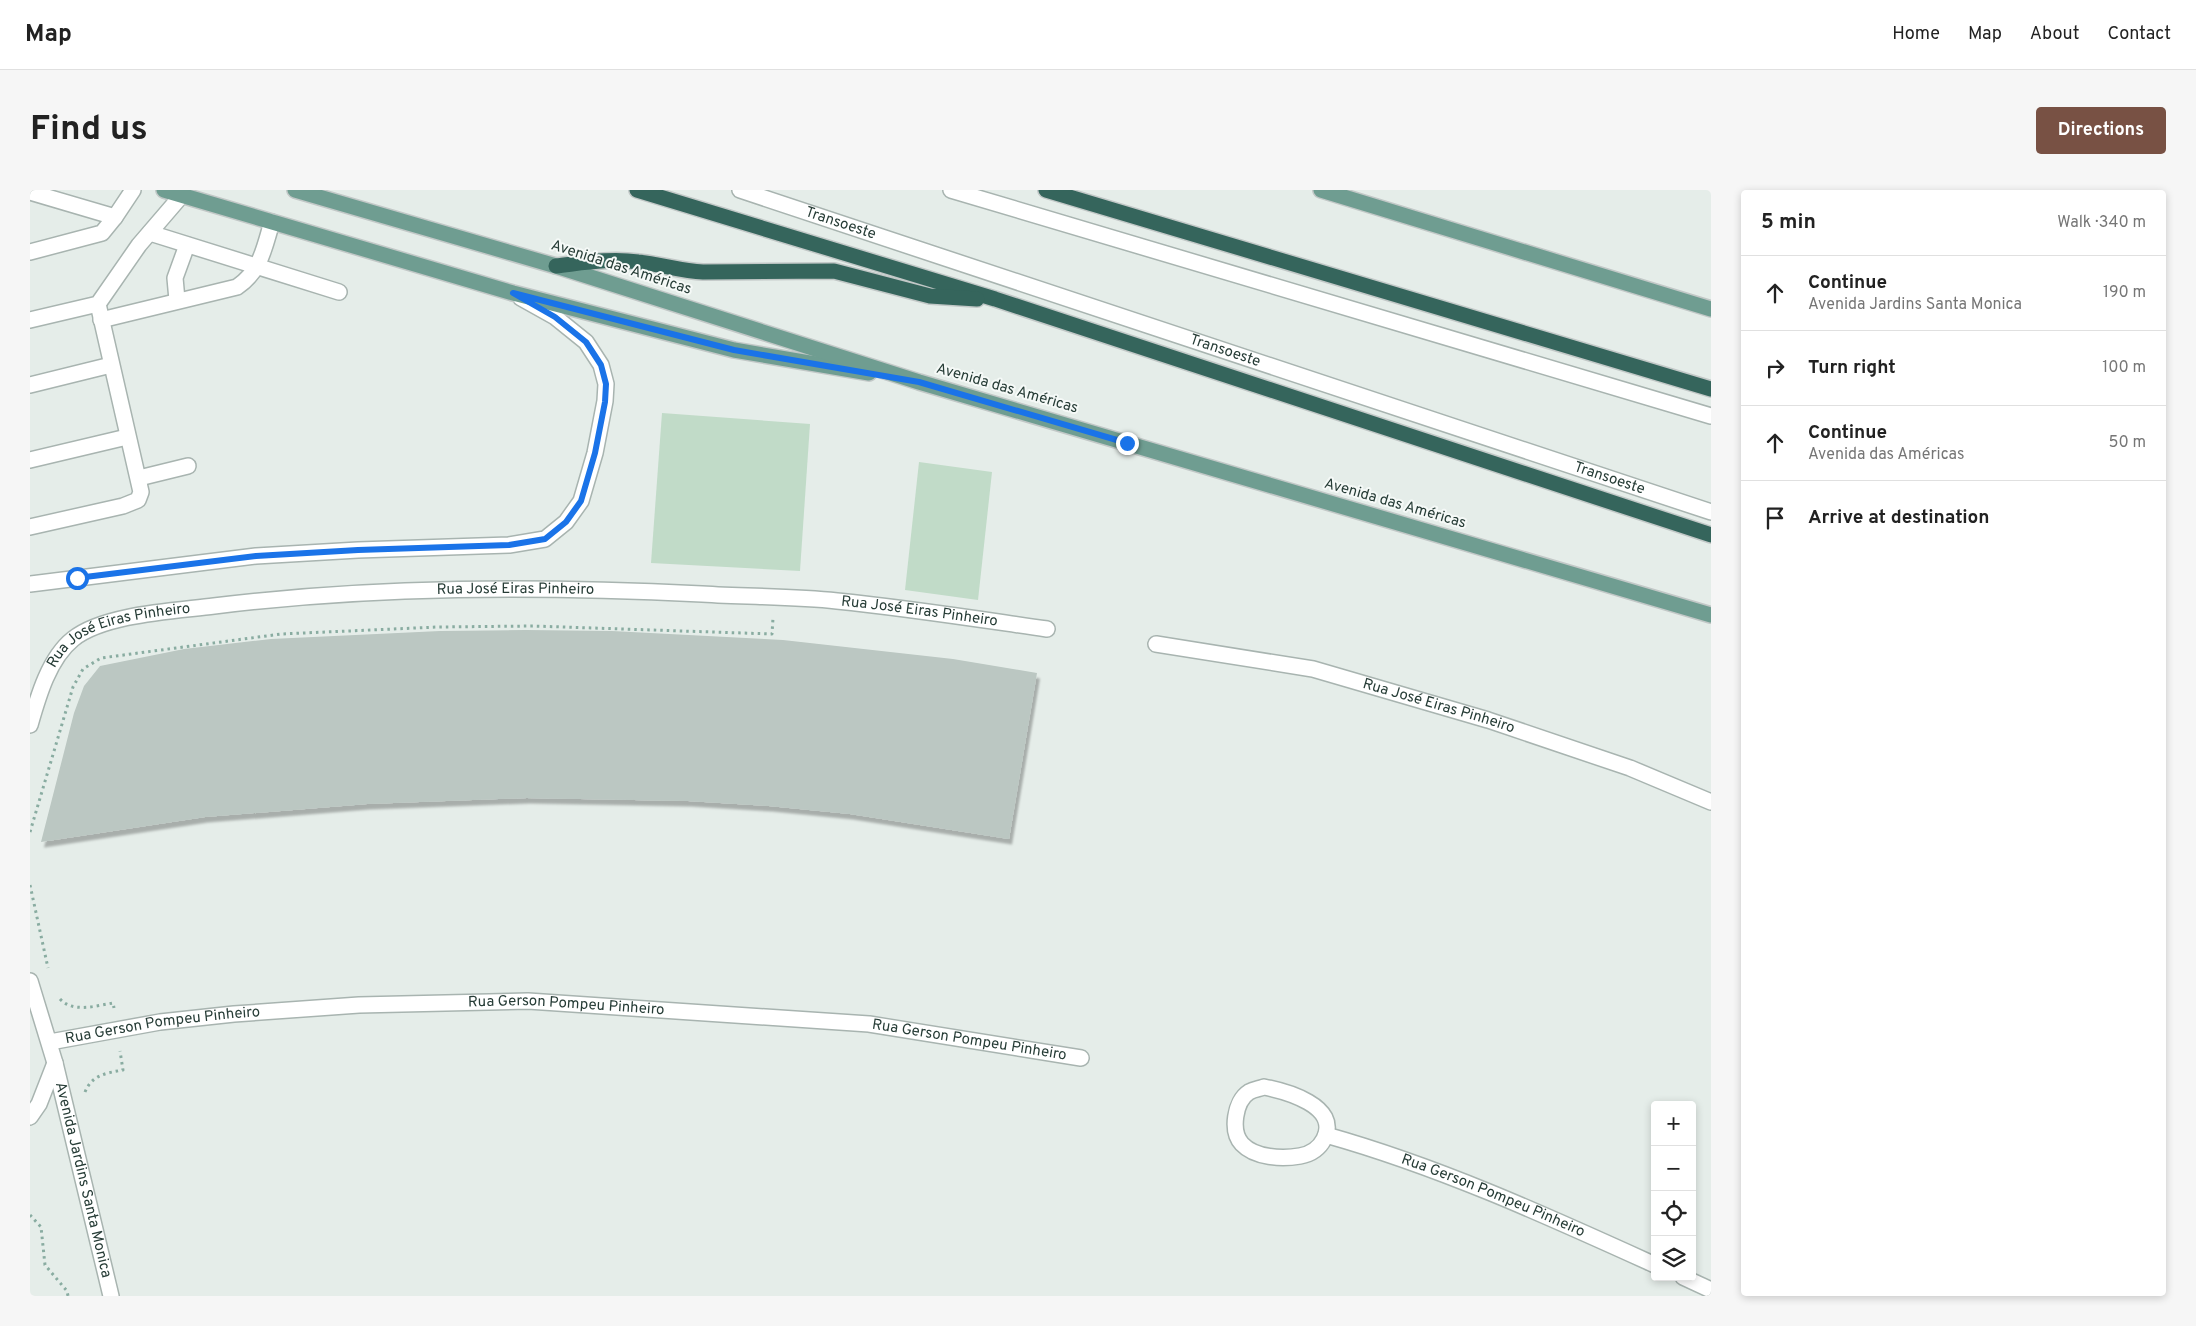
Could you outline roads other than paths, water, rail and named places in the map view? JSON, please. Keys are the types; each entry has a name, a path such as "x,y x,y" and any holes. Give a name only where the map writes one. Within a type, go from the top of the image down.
{"highway":[{"path":"637,190 995,299 1711,534"},
{"path":"1046,190 1711,389"},
{"path":"556,266 612,260 703,272 819,269 849,274 930,296 995,299"}],"main road":[{"path":"164,190 513,293 734,350 919,382"},
{"name":"Avenida das Américas","path":"294,190 556,266 919,382 1711,615"},
{"path":"1321,190 1711,309"}],"street":[{"path":"30,252 102,232 116,217 133,190"},
{"name":"Transoeste","path":"740,190 1711,512"},
{"path":"951,190 1711,416"},
{"path":"30,192 116,217"},
{"path":"30,320 98,304 139,245 182,195"},
{"path":"101,320 177,300 237,287 249,279 257,267 272,222"},
{"path":"150,233 339,292"},
{"path":"177,300 176,278 186,245"},
{"path":"30,584 256,556 358,550 509,545 545,539 566,522 581,501 595,453 605,402 606,384 601,365 586,342 555,317 513,293"},
{"path":"30,527 123,506 138,500 142,492 127,437 98,304"},
{"path":"30,385 111,365"},
{"path":"30,460 127,437"},
{"path":"139,478 188,466"},
{"name":"Rua José Eiras Pinheiro","path":"31,718 58,656 73,639 103,623 142,616 283,598 461,590 586,588 835,600 1047,629"},
{"name":"Rua José Eiras Pinheiro","path":"1156,644 1313,669 1488,720 1630,768 1711,802"},
{"name":"Avenida Jardins Santa Monica","path":"30,980 50,1042 111,1296"},
{"name":"Rua Gerson Pompeu Pinheiro","path":"50,1042 160,1022 234,1014 359,1005 528,1001 869,1024 1081,1058"},
{"name":"Avenida Jardins Santa Monica","path":"30,1117 39,1104 55,1063"},
{"path":"1264,1087 1297,1096 1317,1107 1325,1119 1326,1135 1315,1151 1306,1155 1282,1158 1266,1155 1249,1149 1237,1136 1236,1118 1239,1105 1248,1093 1264,1087"},
{"name":"Rua Gerson Pompeu Pinheiro","path":"1326,1135 1381,1151 1534,1210 1651,1263"},
{"path":"1692,1281 1711,1290"}]}
